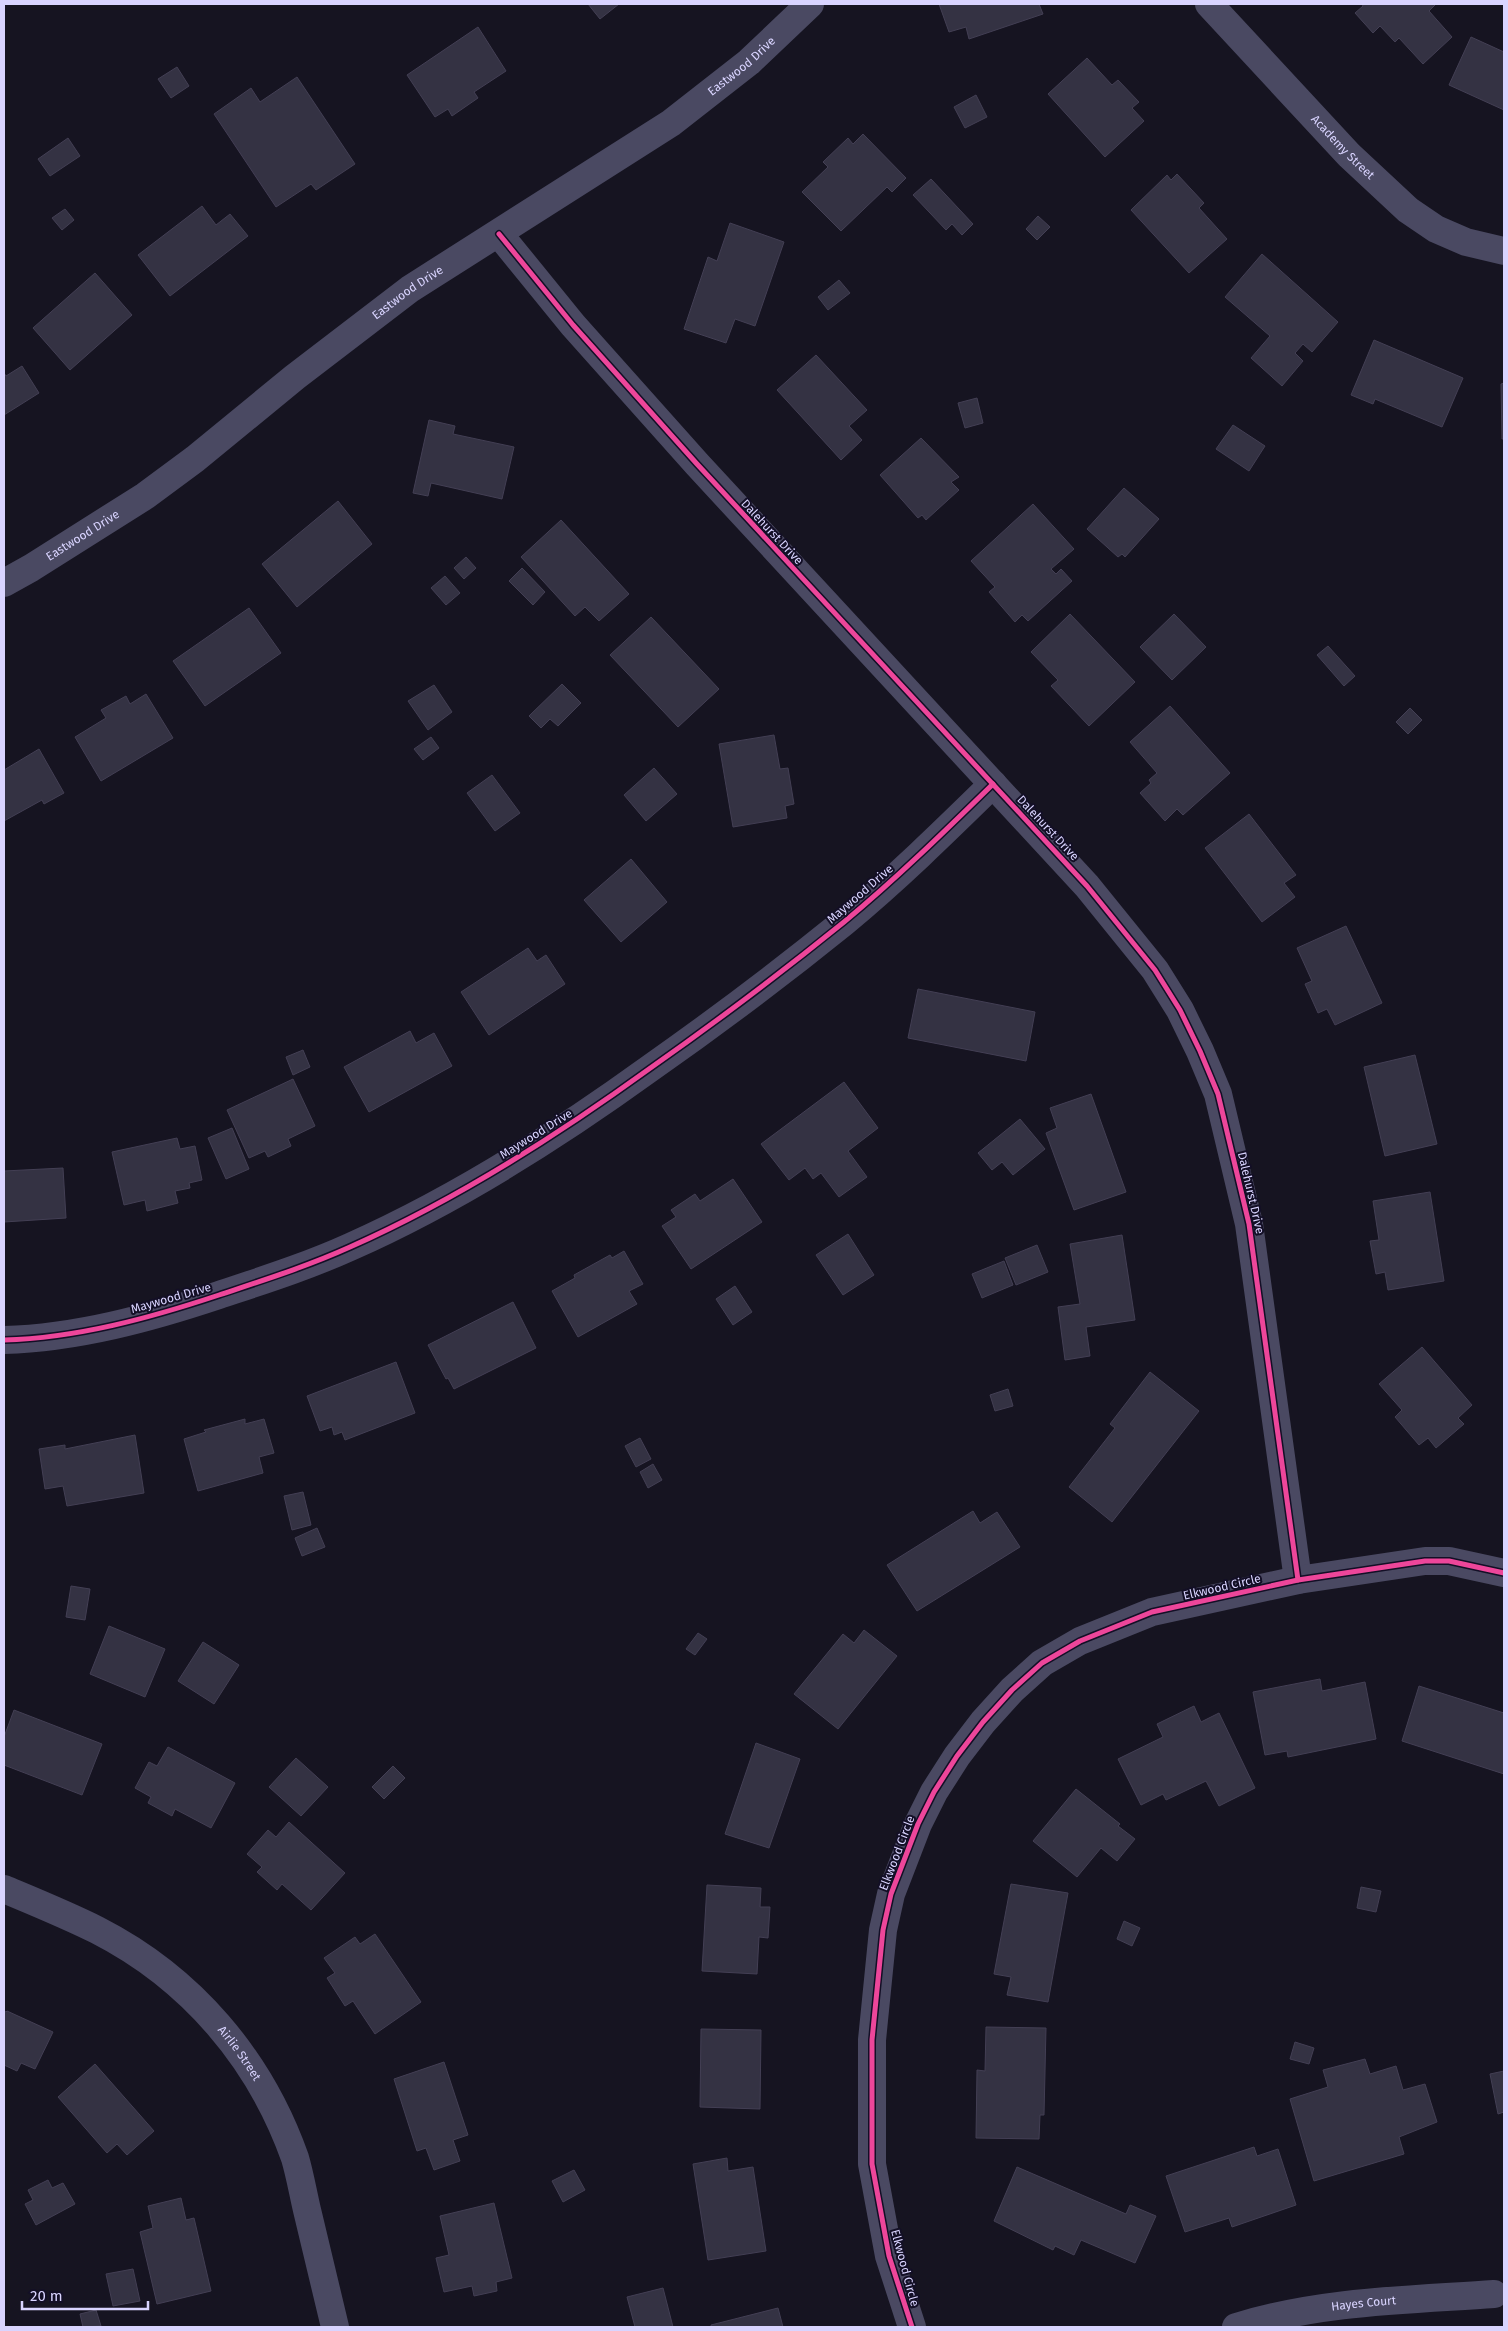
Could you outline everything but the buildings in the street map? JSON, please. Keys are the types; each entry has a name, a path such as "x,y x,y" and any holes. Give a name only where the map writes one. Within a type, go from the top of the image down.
{"street":[{"name":"Eastwood Drive","path":"4,583 145,496 195,459 295,377 410,290 671,122 749,62 810,4"},
{"name":"Academy Street","path":"1209,4 1349,155 1408,210 1436,229 1466,242 1504,251"},
{"name":"Dalehurst Drive","path":"499,234 572,324 692,458 902,688 994,784 1087,886 1154,970 1180,1010 1218,1094 1249,1224 1298,1580"},
{"name":"Maywood Drive","path":"4,1340 83,1331 164,1313 295,1270 352,1247 456,1195 592,1110 705,1029 846,920 930,846 994,784"},
{"name":"Elkwood Circle","path":"912,2327 889,2256 872,2164 872,2040 885,1921 891,1894 922,1816 957,1756 983,1722 1012,1690 1042,1663 1080,1641 1152,1612 1298,1580 1425,1561 1449,1561 1504,1573"},
{"name":"Airlie Street","path":"4,1889 97,1930 148,1960 188,1993 218,2023 249,2063 274,2108 295,2159 335,2327"},
{"name":"Hayes Court","path":"1236,2327 1269,2317 1331,2306 1494,2294"}],"cycle path":[{"path":"499,234 573,325 697,464 1087,886 1155,970 1180,1010 1218,1094 1249,1224 1298,1580"},
{"path":"4,1340 86,1331 140,1319 219,1295 334,1254 389,1229 466,1188 578,1119 772,979 882,889 993,784"},
{"path":"912,2327 889,2256 872,2164 872,2040 883,1930 891,1894 918,1824 934,1792 957,1756 983,1722 1012,1690 1042,1663 1080,1641 1152,1612 1298,1580 1425,1561 1449,1561 1504,1573"}]}
